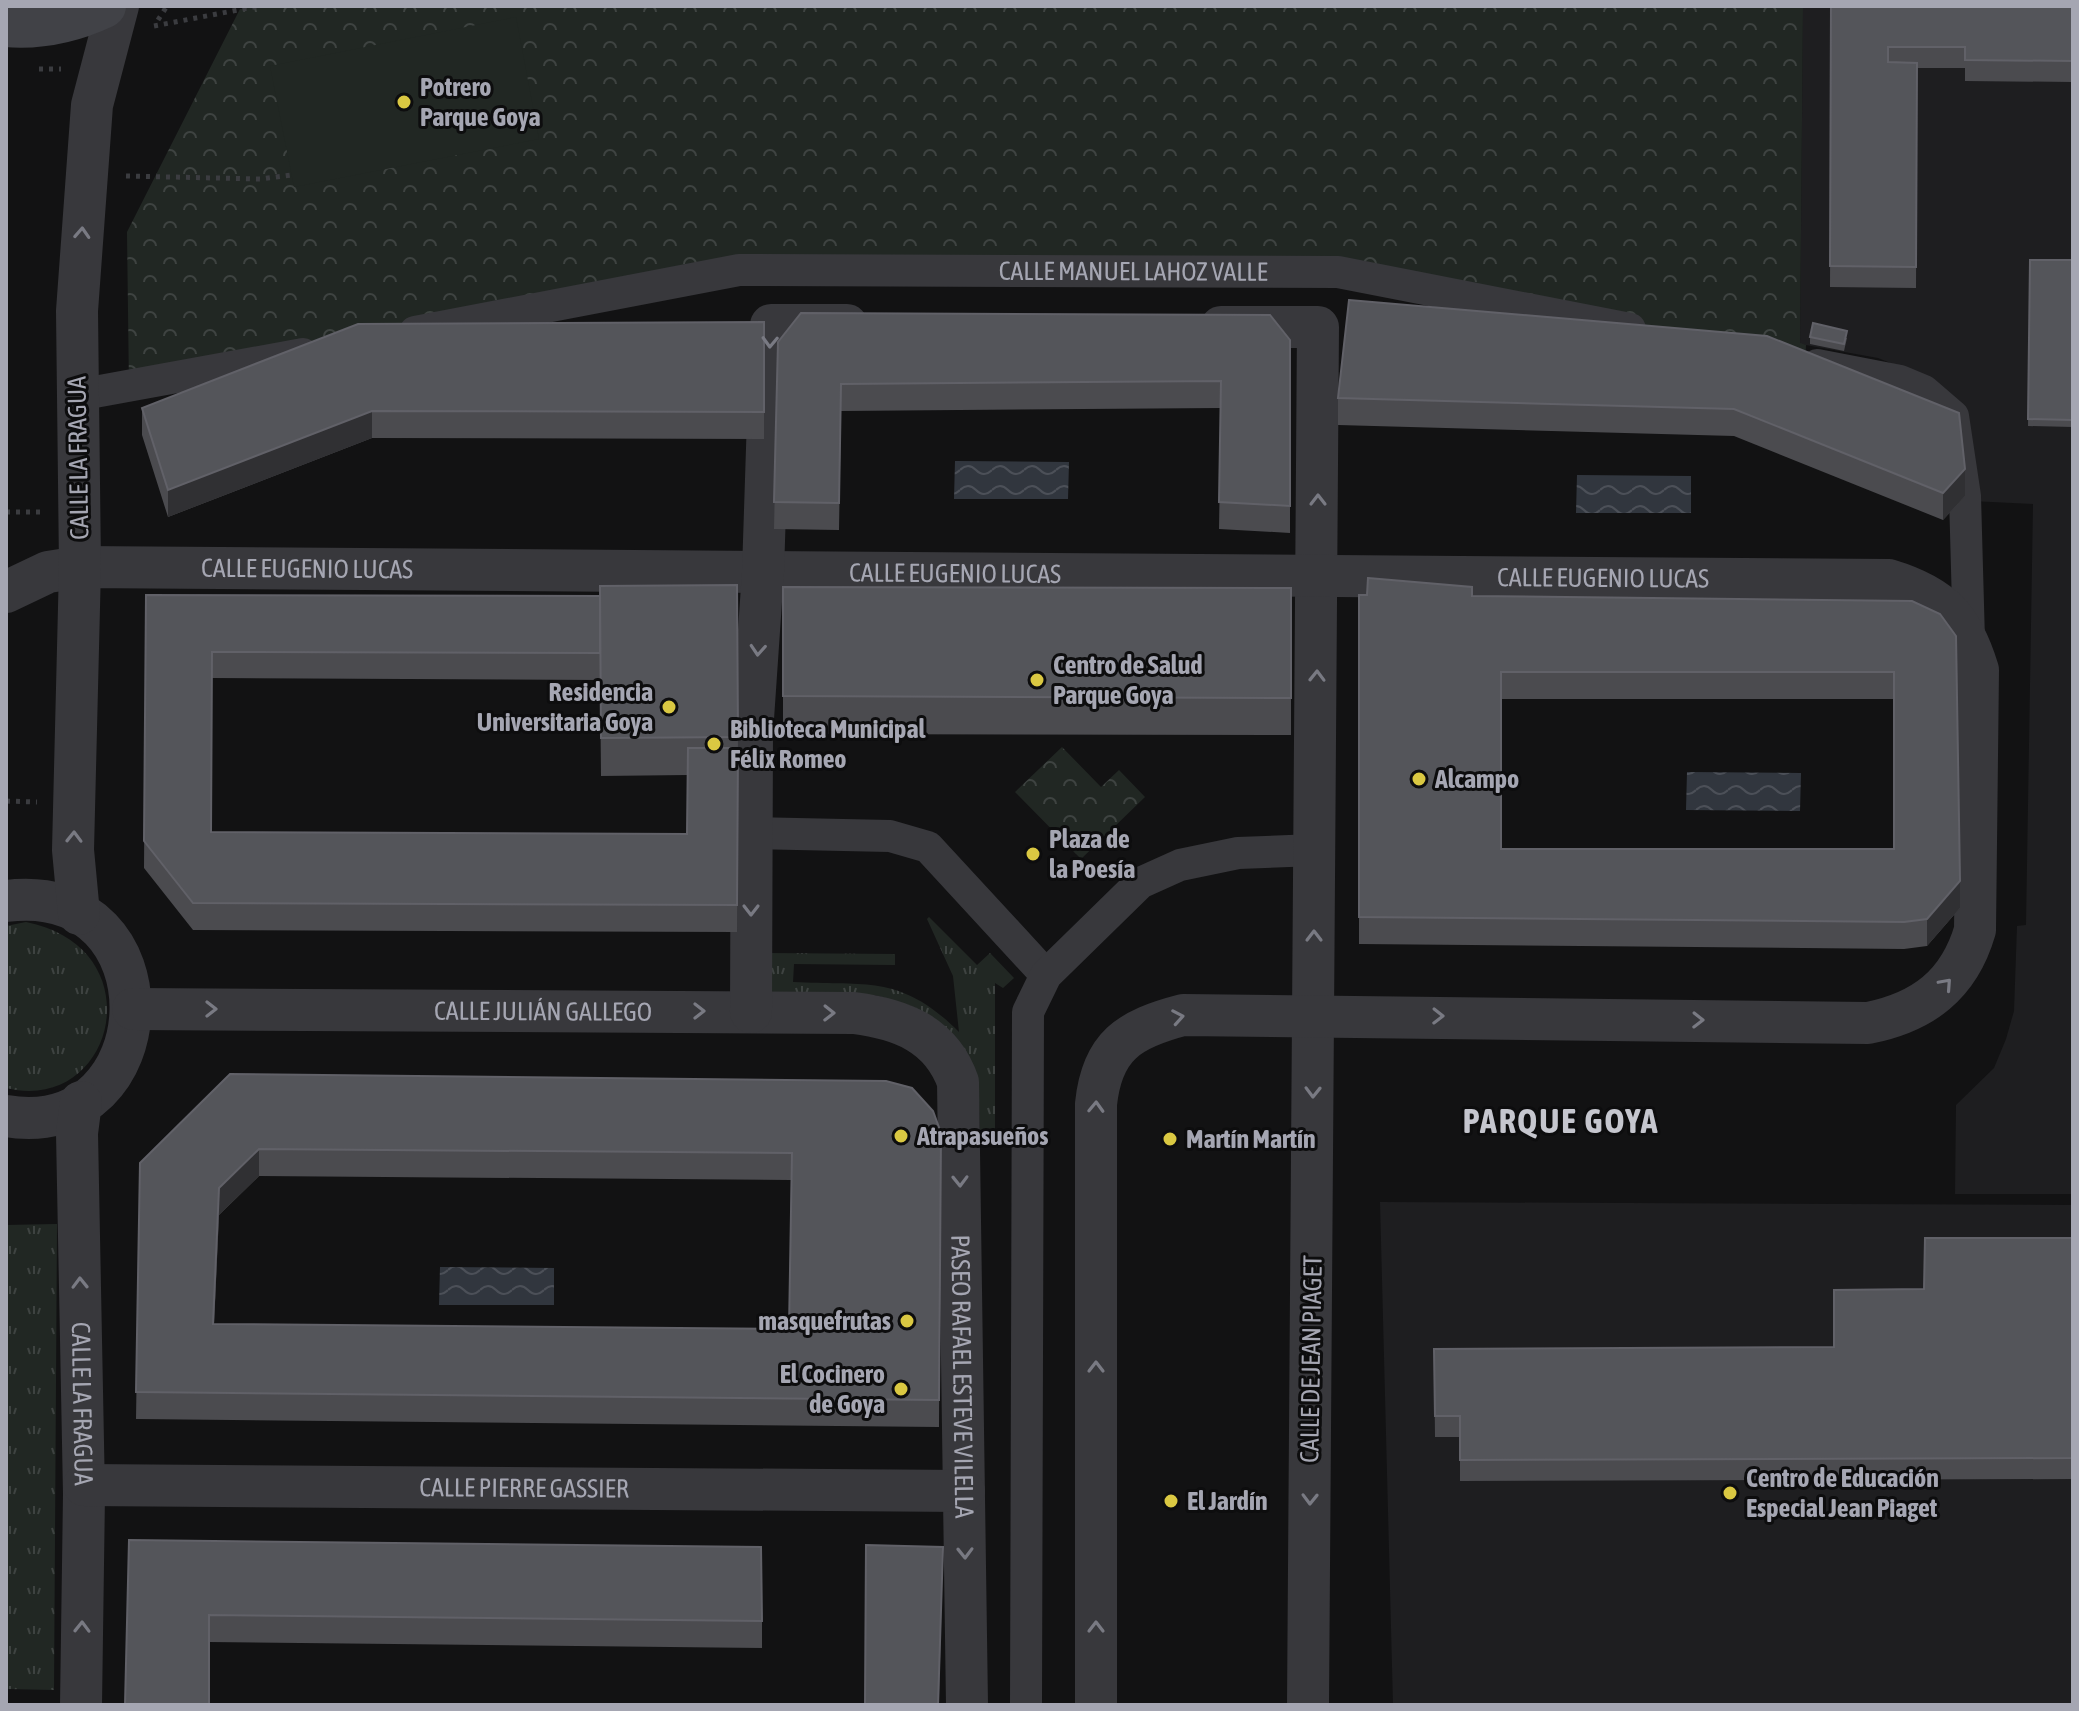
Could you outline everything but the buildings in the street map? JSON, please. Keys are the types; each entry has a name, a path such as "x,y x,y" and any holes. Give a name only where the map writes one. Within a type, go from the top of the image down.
{"main road":[{"path":"6,25 30,27 77,19 104,6"}],"street":[{"name":"CALLE LA FRAGUA","path":"79,914 73,850 80,567 77,311 92,105 118,6"},
{"name":"CALLE MANUEL LAHOZ VALLE","path":"379,339 739,270 1338,272 1665,335"},
{"path":"751,1012 752,733 763,572 771,325 880,325"},
{"name":"CALLE DE JEAN PIAGET","path":"1177,327 1318,327 1308,1705"},
{"path":"78,395 332,348"},
{"path":"1789,359 1900,381 1924,391 1953,416 1965,496 1969,641"},
{"name":"CALLE EUGENIO LUCAS","path":"6,592 48,572 80,567 1889,580 1918,589 1938,601 1969,641 1978,670 1975,930 1968,953 1957,971 1926,1003 1898,1017 1868,1023 1314,1014 1183,1015 1154,1022 1110,1052 1098,1081 1096,1104 1096,1705"},
{"path":"752,833 890,836 928,847 1046,975"},
{"path":"1026,1705 1028,1012 1046,975 1140,883 1180,865 1238,853 1315,850"},
{"path":"6,901 48,902 79,914 97,927 116,949 127,972 133,1009 128,1042 117,1065 102,1085 81,1102 54,1114 6,1116"},
{"name":"CALLE JULIÁN GALLEGO","path":"133,1009 854,1013 888,1017 911,1026 942,1051"},
{"name":"PASEO RAFAEL ESTEVE VILELLA","path":"942,1051 958,1082 967,1705"},
{"name":"CALLE LA FRAGUA","path":"81,1102 77,1133 84,1485 81,1705"},
{"name":"CALLE PIERRE GASSIER","path":"84,1485 964,1491"}],"path":[{"path":"154,26 259,6"},
{"path":"85,175 260,179 291,175"}],"shaded area":[{"path":"1803,6 2073,6 2073,1194 1955,1194 1956,1105 1994,1068 2006,1039 2014,1011 2017,926 2026,925 2033,504 1971,501 1933,380 1878,358 1800,344"},
{"name":"Centro de Educación Especial Jean Piaget","path":"1380,1202 2073,1205 2073,1705 1393,1705"}],"green space":[{"path":"259,6 1803,6 1800,343 1806,345 1805,362 1338,272 739,270 129,387 127,232 240,9"},
{"name":"Potrero Parque Goya","path":"516,17 539,139 294,187 270,66"},
{"path":"1062,747 1101,787 1119,770 1145,797 1081,859 1015,792"},
{"path":"929,917 977,965 990,953 1014,978 1003,988 995,983 995,1133 980,1134 979,1101 912,1006 875,995 764,993 764,953 895,954 895,965 794,964 793,982 863,984 900,992 919,1000 959,1032 953,976 927,919"},
{"path":"26,922 67,938 93,963 106,993 106,1025 95,1054 73,1077 43,1090 6,1088 6,926"},
{"path":"57,1224 54,1690 6,1689 6,1225"}],"water":[{"path":"955,461 1069,462 1068,499 954,499"},
{"path":"1577,475 1691,476 1691,513 1576,513"},
{"path":"1687,772 1801,773 1800,811 1686,810"},
{"path":"440,1267 554,1268 554,1305 439,1305"}],"place":[{"name":"Potrero Parque Goya","path":"404,102"},
{"name":"Centro de Salud Parque Goya","path":"1037,680"},
{"name":"Residencia Universitaria Goya","path":"669,707"},
{"name":"Biblioteca Municipal Félix Romeo","path":"714,744"},
{"name":"Alcampo","path":"1419,779"},
{"name":"Plaza de la Poesía","path":"1033,854"},
{"name":"Atrapasueños","path":"901,1136"},
{"name":"Martín Martín","path":"1170,1139"},
{"name":"masquefrutas","path":"907,1321"},
{"name":"El Cocinero de Goya","path":"901,1389"},
{"name":"Centro de Educación Especial Jean Piaget","path":"1730,1493"},
{"name":"El Jardín","path":"1171,1501"}],"district":[{"name":"PARQUE GOYA","path":"1561,1121"}]}
